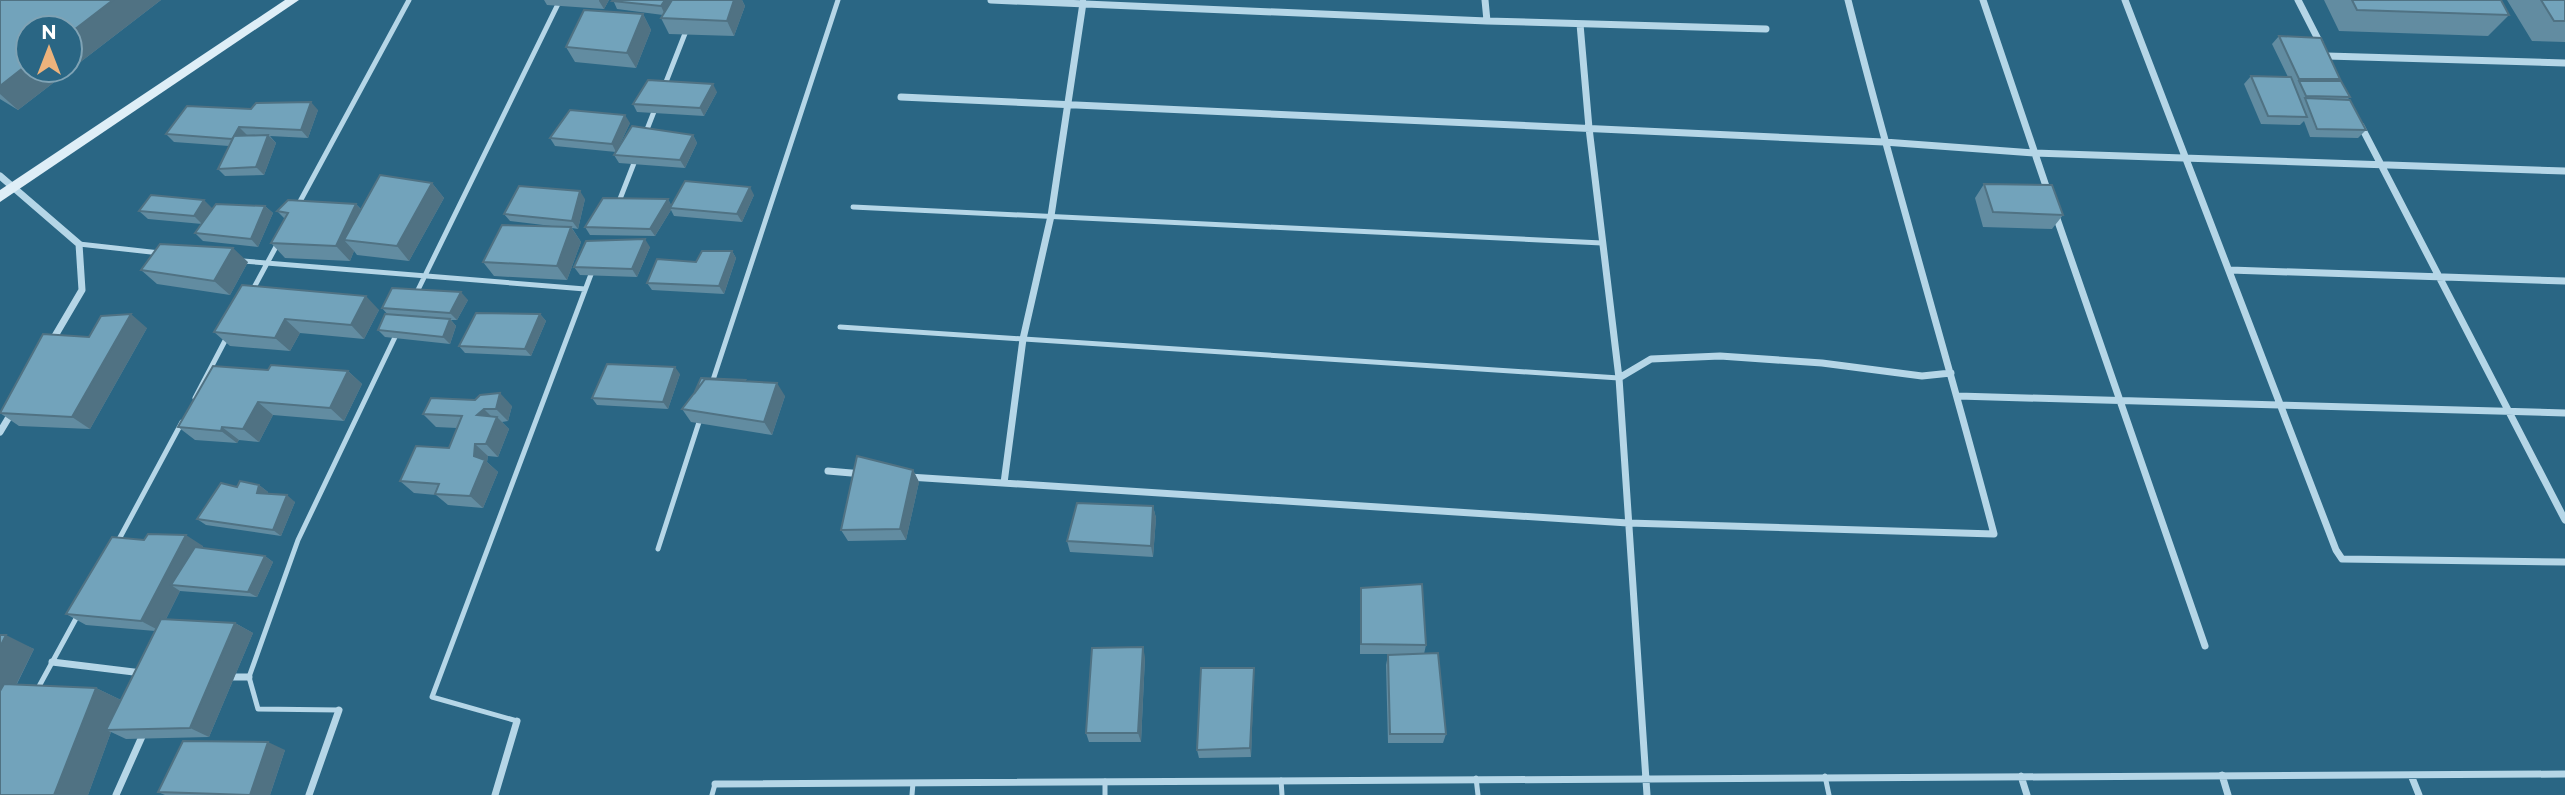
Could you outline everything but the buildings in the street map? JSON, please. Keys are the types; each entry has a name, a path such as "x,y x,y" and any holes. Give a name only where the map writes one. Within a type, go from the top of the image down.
{"street":[{"path":"0,197 293,0"},
{"path":"991,0 1487,21 1766,29"},
{"path":"1485,0 1487,21"},
{"path":"896,476 1628,523 1994,534 1958,396 1884,142 1848,0"},
{"path":"1983,0 2205,646"},
{"path":"2125,0 2183,156 2230,270 2336,550 2342,559 2565,562"},
{"path":"2298,0 2332,68"},
{"path":"1004,483 1023,339 1051,216 1083,3"},
{"path":"1580,24 1589,128 1619,378 1647,795"},
{"path":"2327,56 2565,63"},
{"path":"901,97 1884,142 2034,153 2565,171"},
{"path":"2356,116 2565,520"},
{"path":"0,176 79,244 82,290 48,349"},
{"path":"2230,270 2565,281"},
{"path":"1619,378 1651,359 1720,356 1822,363 1922,376 1951,373"},
{"path":"1958,396 2565,413"},
{"path":"0,432 14,409"},
{"path":"828,471 869,474"},
{"path":"52,662 156,675"},
{"path":"209,677 248,677"},
{"path":"309,795 339,710"},
{"path":"495,795 517,721"},
{"path":"116,795 148,724"},
{"path":"715,784 2565,774"},
{"path":"2021,775 2027,795"},
{"path":"2222,775 2228,795"},
{"path":"2411,775 2419,795"}],"lane":[{"path":"294,213 409,0"},
{"path":"412,302 560,0"},
{"path":"709,393 838,0"},
{"path":"644,138 688,25"},
{"path":"614,214 639,151"},
{"path":"853,207 1602,243"},
{"path":"247,300 283,232"},
{"path":"79,244 170,254"},
{"path":"235,260 585,289"},
{"path":"517,721 432,697 595,264"},
{"path":"189,408 234,324"},
{"path":"339,710 258,709 248,677 298,540 400,327"},
{"path":"840,327 1619,378"},
{"path":"658,550 705,405"},
{"path":"111,553 183,420"},
{"path":"33,697 85,602"},
{"path":"1825,776 1829,795"},
{"path":"1476,778 1478,795"},
{"path":"1281,780 1282,795"},
{"path":"1105,781 1105,795"},
{"path":"912,795 913,783"},
{"path":"712,795 715,784"}]}
